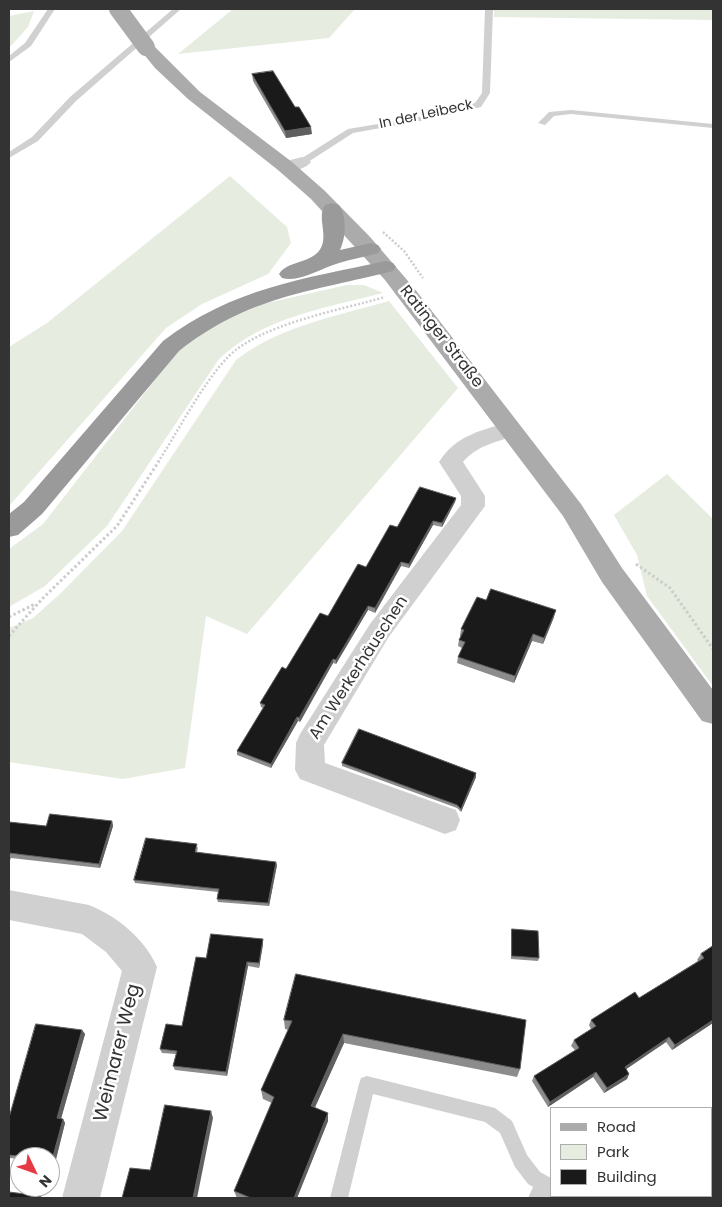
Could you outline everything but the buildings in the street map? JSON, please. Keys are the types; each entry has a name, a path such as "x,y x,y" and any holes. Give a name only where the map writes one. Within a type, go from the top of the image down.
{"highway":[{"path":"320,262 334,244 332,208"},
{"path":"9,516 46,480 154,352 176,331 199,314 232,298 320,262 371,249"},
{"path":"9,528 42,498 171,346 188,331 230,307 266,294 386,267"}],"main road":[{"name":"Ratinger Straße","path":"118,9 146,47 171,75 196,96 294,164 371,249 407,292 572,510 612,575 713,712"}],"street":[{"name":"Am Werkerhäuschen","path":"445,820 310,770 310,743 379,631 473,506 473,496 451,462 455,454 464,446 482,438 511,430"},
{"name":"Weimarer Weg","path":"9,905 89,920 118,941 140,967 81,1198"}],"lane":[{"path":"9,60 28,44 51,9"},
{"path":"9,156 35,139 73,99 177,9"},
{"name":"In der Leibeck","path":"294,164 352,131 426,118 478,105 486,93 489,9"},
{"path":"542,122 546,116 571,112 713,126"},
{"path":"339,1198 367,1084 489,1114 506,1127 520,1161 534,1178 550,1187"}],"path":[{"path":"9,636 39,602 117,526 209,383 229,356 256,336 276,328 407,292"},
{"path":"9,617 39,602"}],"green space":[{"path":"233,9 355,9 329,38 178,54"},
{"path":"494,9 713,9 713,20 494,17"},
{"path":"34,11 28,27 9,48 9,16"},
{"path":"230,176 287,227 291,243 268,274 202,304 166,328 9,506 9,347 47,323"},
{"path":"347,285 364,285 383,293 317,309 275,324 255,333 219,359 107,526 45,586 9,607 9,549 43,524 178,350 211,324 258,305"},
{"path":"389,301 458,388 247,634 206,616 185,768 123,779 9,762 9,628 33,618 61,593 122,531 236,360 253,348 290,330 329,317"},
{"path":"667,474 713,519 713,686 647,596 637,555 614,515"},
{"path":"712,1170 713,1198 631,1198 712,1197"}]}
